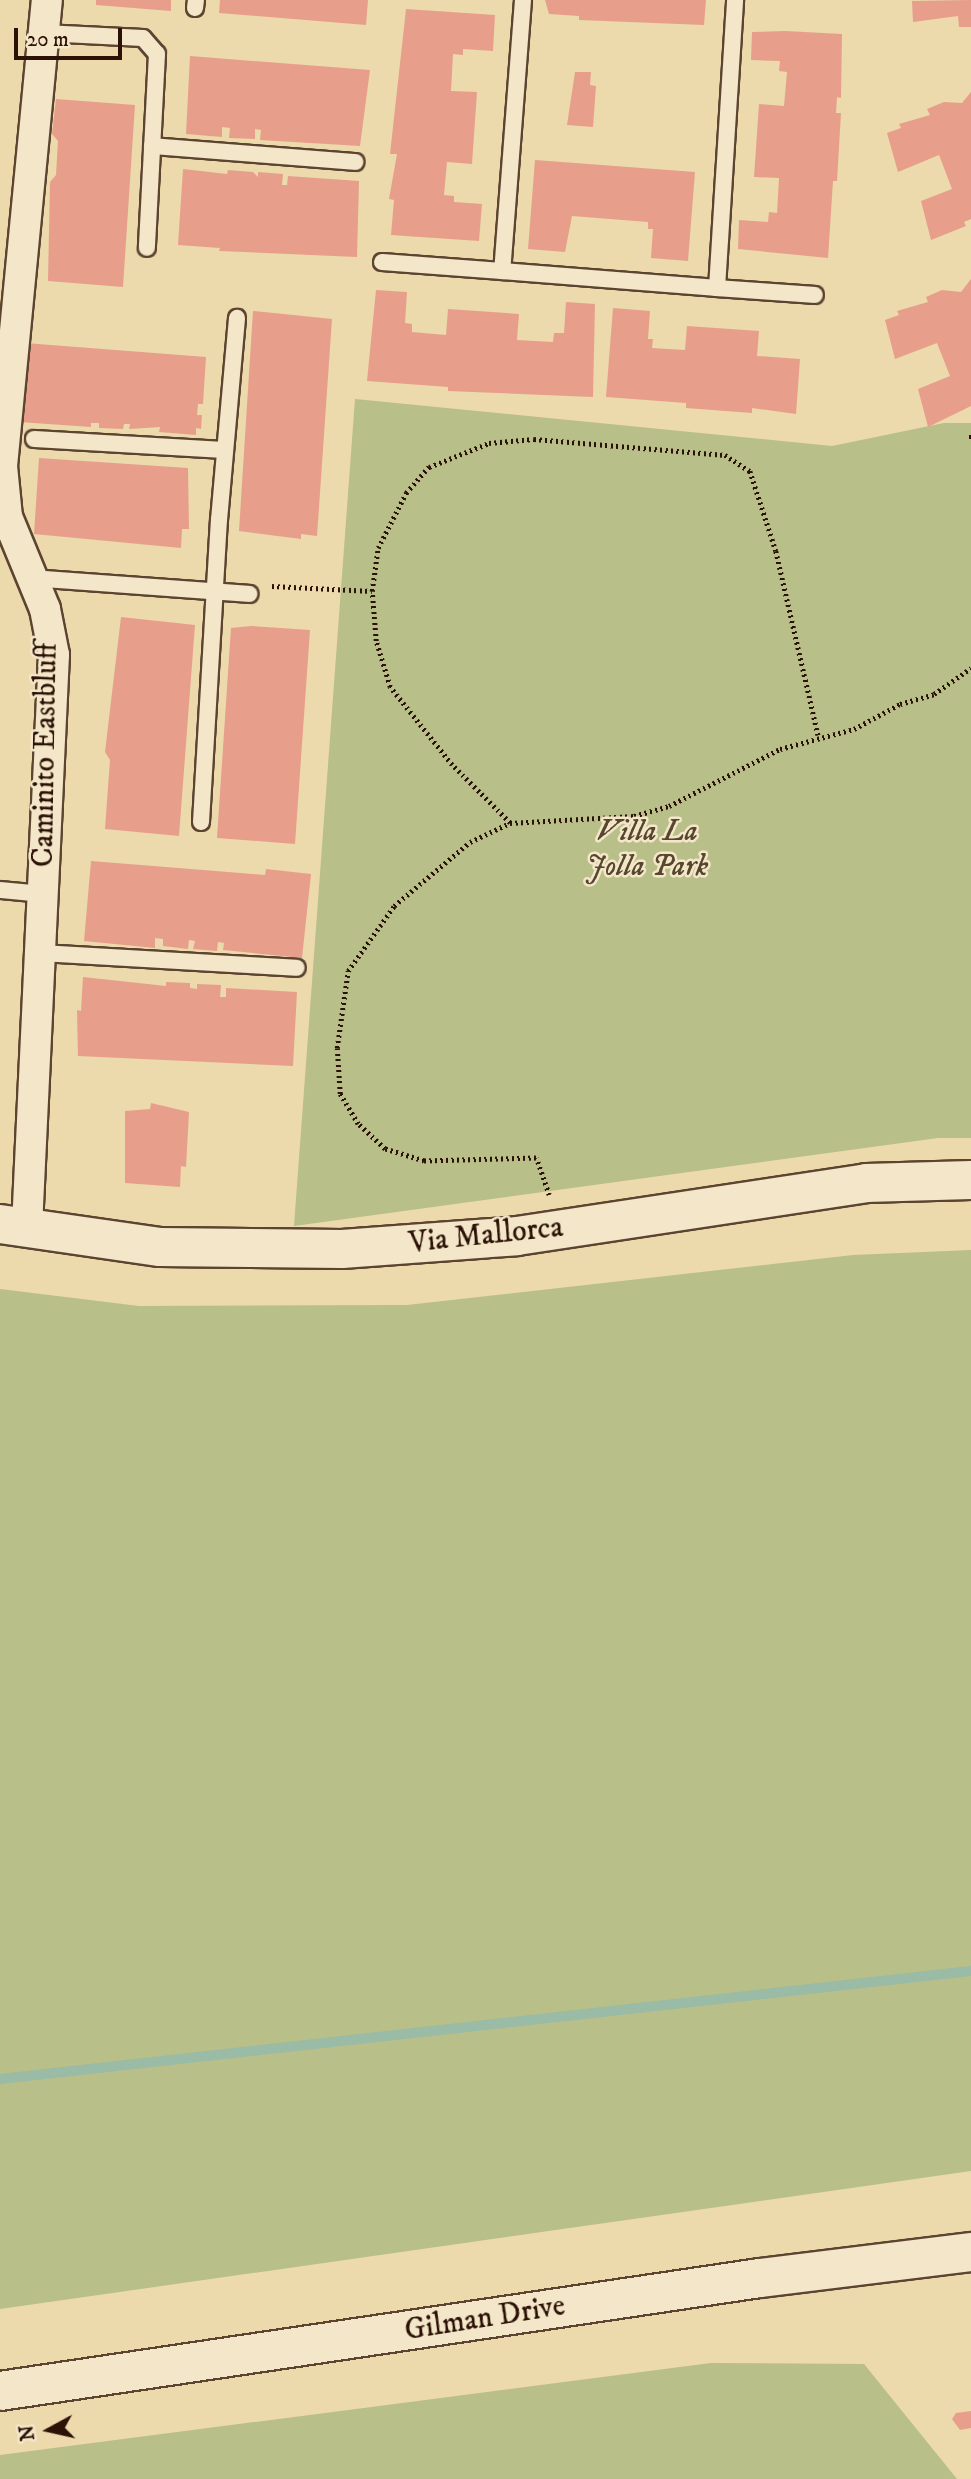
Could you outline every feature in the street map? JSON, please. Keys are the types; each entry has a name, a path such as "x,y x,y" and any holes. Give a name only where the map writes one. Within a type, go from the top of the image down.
{"main road":[{"name":"Via Mallorca","path":"14,1225 160,1247 342,1249 556,1230 866,1183 971,1180"},
{"name":"Gilman Drive","path":"0,2391 747,2280 971,2252"}],"street":[{"name":"Caminito Eastbluff","path":"14,1225 40,953 54,655 45,609 7,517 2,466 6,365 47,0"}],"lane":[{"path":"502,271 523,0"},
{"path":"718,288 735,0"},
{"path":"44,33 143,38 157,54 147,248"},
{"path":"152,146 355,162"},
{"path":"382,262 815,295"},
{"path":"201,822 225,450 237,318"},
{"path":"34,439 225,450"},
{"path":"32,578 249,594"},
{"path":"0,890 43,894"},
{"path":"40,953 297,968"}],"path":[{"path":"510,823 452,765 390,687 376,641 372,591 378,548 405,493 429,467 489,443 534,439 725,455 750,471 776,551 818,735"},
{"path":"249,594 280,583 372,591"},
{"path":"556,1230 536,1158 424,1161 385,1149 358,1124 340,1094 337,1048 348,971 394,906 470,842 510,823 634,816 669,806 780,749 818,735 854,729 900,704 934,694 971,668"}],"green space":[{"name":"Villa La Jolla Park","path":"355,399 832,446 944,423 971,423 971,1138 938,1138 294,1226"},
{"path":"971,1250 971,2171 0,2309 0,1289 139,1306 407,1305 853,1255"},
{"path":"711,2363 864,2364 957,2479 0,2479 0,2455"}],"building":[{"path":"96,0 171,0 171,11 96,5"},
{"path":"220,0 368,0 366,25 219,13"},
{"path":"545,0 706,0 704,25 579,20 579,16 549,14"},
{"path":"971,0 971,27 959,27 958,16 913,22 912,1"},
{"path":"406,9 495,15 493,51 463,49 463,55 453,54 451,91 477,92 472,164 447,162 444,195 454,196 454,202 482,204 479,241 391,235 394,200 389,199 397,154 390,154"},
{"path":"752,32 842,34 841,98 837,97 836,113 841,113 837,181 833,181 828,258 738,249 739,220 768,222 769,212 777,213 779,178 754,177 759,104 784,106 787,72 779,71 780,61 751,60"},
{"path":"190,56 370,70 360,146 260,140 261,130 255,129 255,139 229,138 230,128 222,127 222,137 186,134"},
{"path":"575,72 591,72 590,85 596,86 593,127 567,125"},
{"path":"971,92 971,219 964,222 966,226 931,240 921,201 952,189 939,155 898,172 887,133 901,128 899,124 930,115 927,109 944,102 962,103"},
{"path":"56,99 135,105 123,287 48,281 50,182 56,175 58,141 52,134"},
{"path":"535,160 695,172 688,261 651,258 653,229 648,229 648,222 572,216 565,252 528,249"},
{"path":"183,169 227,174 228,170 253,172 258,177 258,172 283,174 282,185 287,185 288,176 359,181 357,257 219,251 220,248 178,245"},
{"path":"971,279 971,406 928,427 918,389 950,376 937,343 895,359 885,320 899,315 897,311 928,302 926,297 942,290 961,292"},
{"path":"376,290 407,292 405,323 412,324 412,332 446,335 448,309 519,314 517,340 553,342 554,333 564,333 566,302 595,304 593,397 448,391 448,387 367,381"},
{"path":"613,308 650,311 648,339 653,339 652,348 685,350 687,326 759,331 757,356 800,359 796,414 752,408 752,413 686,408 686,403 606,397"},
{"path":"253,311 332,319 317,536 301,534 301,539 239,531"},
{"path":"25,343 206,357 203,404 198,404 197,415 202,415 201,429 196,428 196,435 159,432 160,427 129,429 130,424 124,424 123,429 99,428 99,423 91,423 91,427 19,422"},
{"path":"39,458 188,468 189,529 182,529 181,548 34,534"},
{"path":"121,617 195,625 179,836 105,829 110,760 105,752"},
{"path":"251,626 310,630 295,844 217,838 231,628"},
{"path":"91,861 265,875 266,869 311,874 302,958 223,950 224,943 218,942 217,951 193,949 195,941 189,940 188,949 163,946 163,939 155,938 155,948 84,941"},
{"path":"83,977 166,986 166,982 190,983 190,988 197,989 197,984 221,985 220,997 226,997 226,988 297,992 293,1066 78,1056 77,1010 81,1011"},
{"path":"151,1103 189,1112 186,1167 181,1166 180,1187 125,1183 125,1111 150,1109"},
{"path":"971,2411 971,2428 960,2430 952,2419 956,2413"}],"waterway":[{"path":"0,2079 971,1971"}]}
